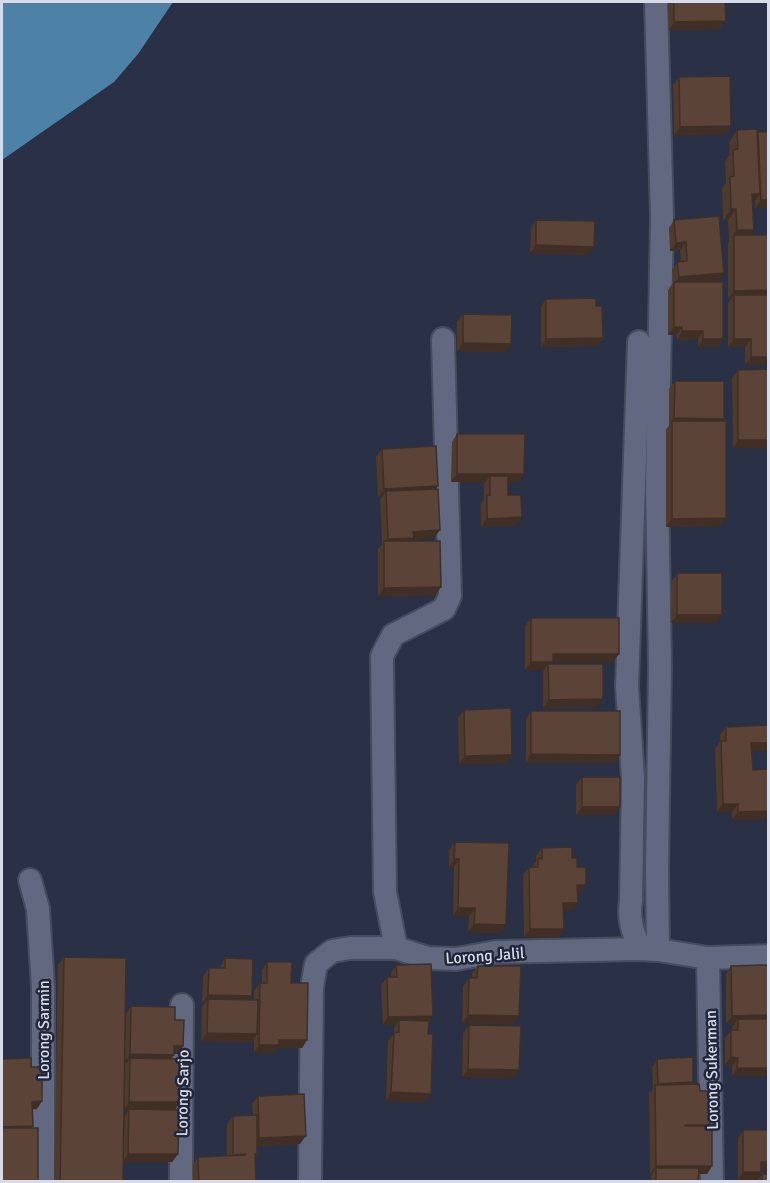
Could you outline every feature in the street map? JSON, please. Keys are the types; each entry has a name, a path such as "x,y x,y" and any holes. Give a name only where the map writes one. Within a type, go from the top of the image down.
{"street":[{"path":"649,950 657,868 660,666 657,484 662,217 656,2"},
{"path":"396,948 386,892 382,656 393,634 444,609 450,596 443,339"},
{"path":"639,342 627,686 633,778 629,913 632,930 649,950"},
{"name":"Lorong Sarmin","path":"30,880 38,909 43,987 43,1182"},
{"name":"Lorong Jalil","path":"310,1182 312,987 316,964 332,951 350,948 396,948 428,958 456,958 496,952 649,950 708,958 768,956"},
{"name":"Lorong Sukerman","path":"708,958 712,1182"},
{"name":"Lorong Sarjo","path":"181,1182 182,1005"}],"water":[{"path":"2,2 173,2 138,54 114,82 2,160"}],"building":[{"path":"674,2 725,2 726,21 674,22"},
{"path":"730,76 731,126 680,127 679,77"},
{"path":"757,129 760,194 752,194 754,230 737,230 736,209 731,209 730,177 734,176 733,150 738,149 737,130"},
{"path":"758,132 768,132 768,200 761,200"},
{"path":"719,216 724,273 679,277 677,262 687,261 686,242 676,243 674,220"},
{"path":"536,220 595,221 594,247 536,245"},
{"path":"734,235 768,235 768,290 734,291"},
{"path":"674,282 723,282 723,339 703,339 703,331 682,331 682,327 674,327"},
{"path":"734,295 768,295 768,357 751,357 751,339 734,339"},
{"path":"596,298 596,306 602,306 603,338 546,339 546,299"},
{"path":"463,314 512,315 511,344 463,343"},
{"path":"768,369 768,440 738,440 738,370"},
{"path":"675,381 724,381 724,419 674,418"},
{"path":"672,421 726,421 726,518 672,519"},
{"path":"457,434 525,434 524,474 457,474"},
{"path":"436,446 438,486 384,489 382,449"},
{"path":"490,476 508,476 508,495 521,495 522,517 487,519"},
{"path":"438,489 440,530 413,532 414,538 388,539 386,491"},
{"path":"384,541 440,541 441,587 384,588"},
{"path":"677,573 722,573 722,615 677,615"},
{"path":"531,618 619,618 619,654 553,654 553,662 531,662"},
{"path":"548,664 603,664 603,699 549,700"},
{"path":"511,708 512,755 465,756 464,710"},
{"path":"531,711 620,711 620,755 531,754"},
{"path":"768,725 768,743 751,743 753,770 768,769 768,811 738,812 738,804 723,804 721,741 726,741 726,727"},
{"path":"582,777 620,777 620,807 582,807"},
{"path":"455,842 509,843 506,925 474,924 475,908 458,908 459,859 454,859"},
{"path":"572,847 572,858 577,858 577,867 586,867 586,885 577,885 578,903 563,903 564,929 530,929 529,867 538,867 538,858 542,859 542,848"},
{"path":"64,957 126,958 123,1182 60,1182"},
{"path":"225,958 253,959 252,996 208,995 209,968 225,968"},
{"path":"267,962 292,962 291,983 308,983 307,1040 279,1040 279,1045 259,1045 260,983 267,983"},
{"path":"431,964 433,1016 388,1017 387,977 397,977 396,965"},
{"path":"768,965 768,1015 732,1016 731,966"},
{"path":"478,966 521,966 519,1016 468,1015 469,978 477,978"},
{"path":"208,999 258,1000 257,1034 207,1033"},
{"path":"131,1006 175,1007 175,1020 184,1020 183,1046 174,1046 174,1055 130,1054"},
{"path":"738,1019 768,1019 768,1068 737,1068 738,1058 731,1057 731,1030 738,1030"},
{"path":"399,1020 429,1021 428,1034 433,1034 431,1094 391,1092 394,1033 399,1032"},
{"path":"469,1025 521,1026 519,1070 468,1069"},
{"path":"693,1057 693,1082 658,1084 657,1059"},
{"path":"31,1058 31,1067 42,1067 42,1101 32,1102 33,1126 2,1127 2,1059"},
{"path":"130,1058 181,1059 180,1102 129,1102"},
{"path":"699,1084 700,1091 710,1091 710,1125 685,1126 712,1126 712,1166 656,1166 655,1085"},
{"path":"304,1094 306,1136 259,1138 258,1096"},
{"path":"129,1109 179,1110 178,1154 128,1154"},
{"path":"257,1115 256,1182 199,1182 198,1157 245,1155 233,1155 233,1116"},
{"path":"2,1128 38,1128 38,1182 2,1182"},
{"path":"743,1130 768,1130 768,1162 761,1162 761,1172 743,1172"},
{"path":"656,1168 699,1168 698,1182 656,1182"},
{"path":"762,1174 768,1174 768,1182 762,1182"}]}
